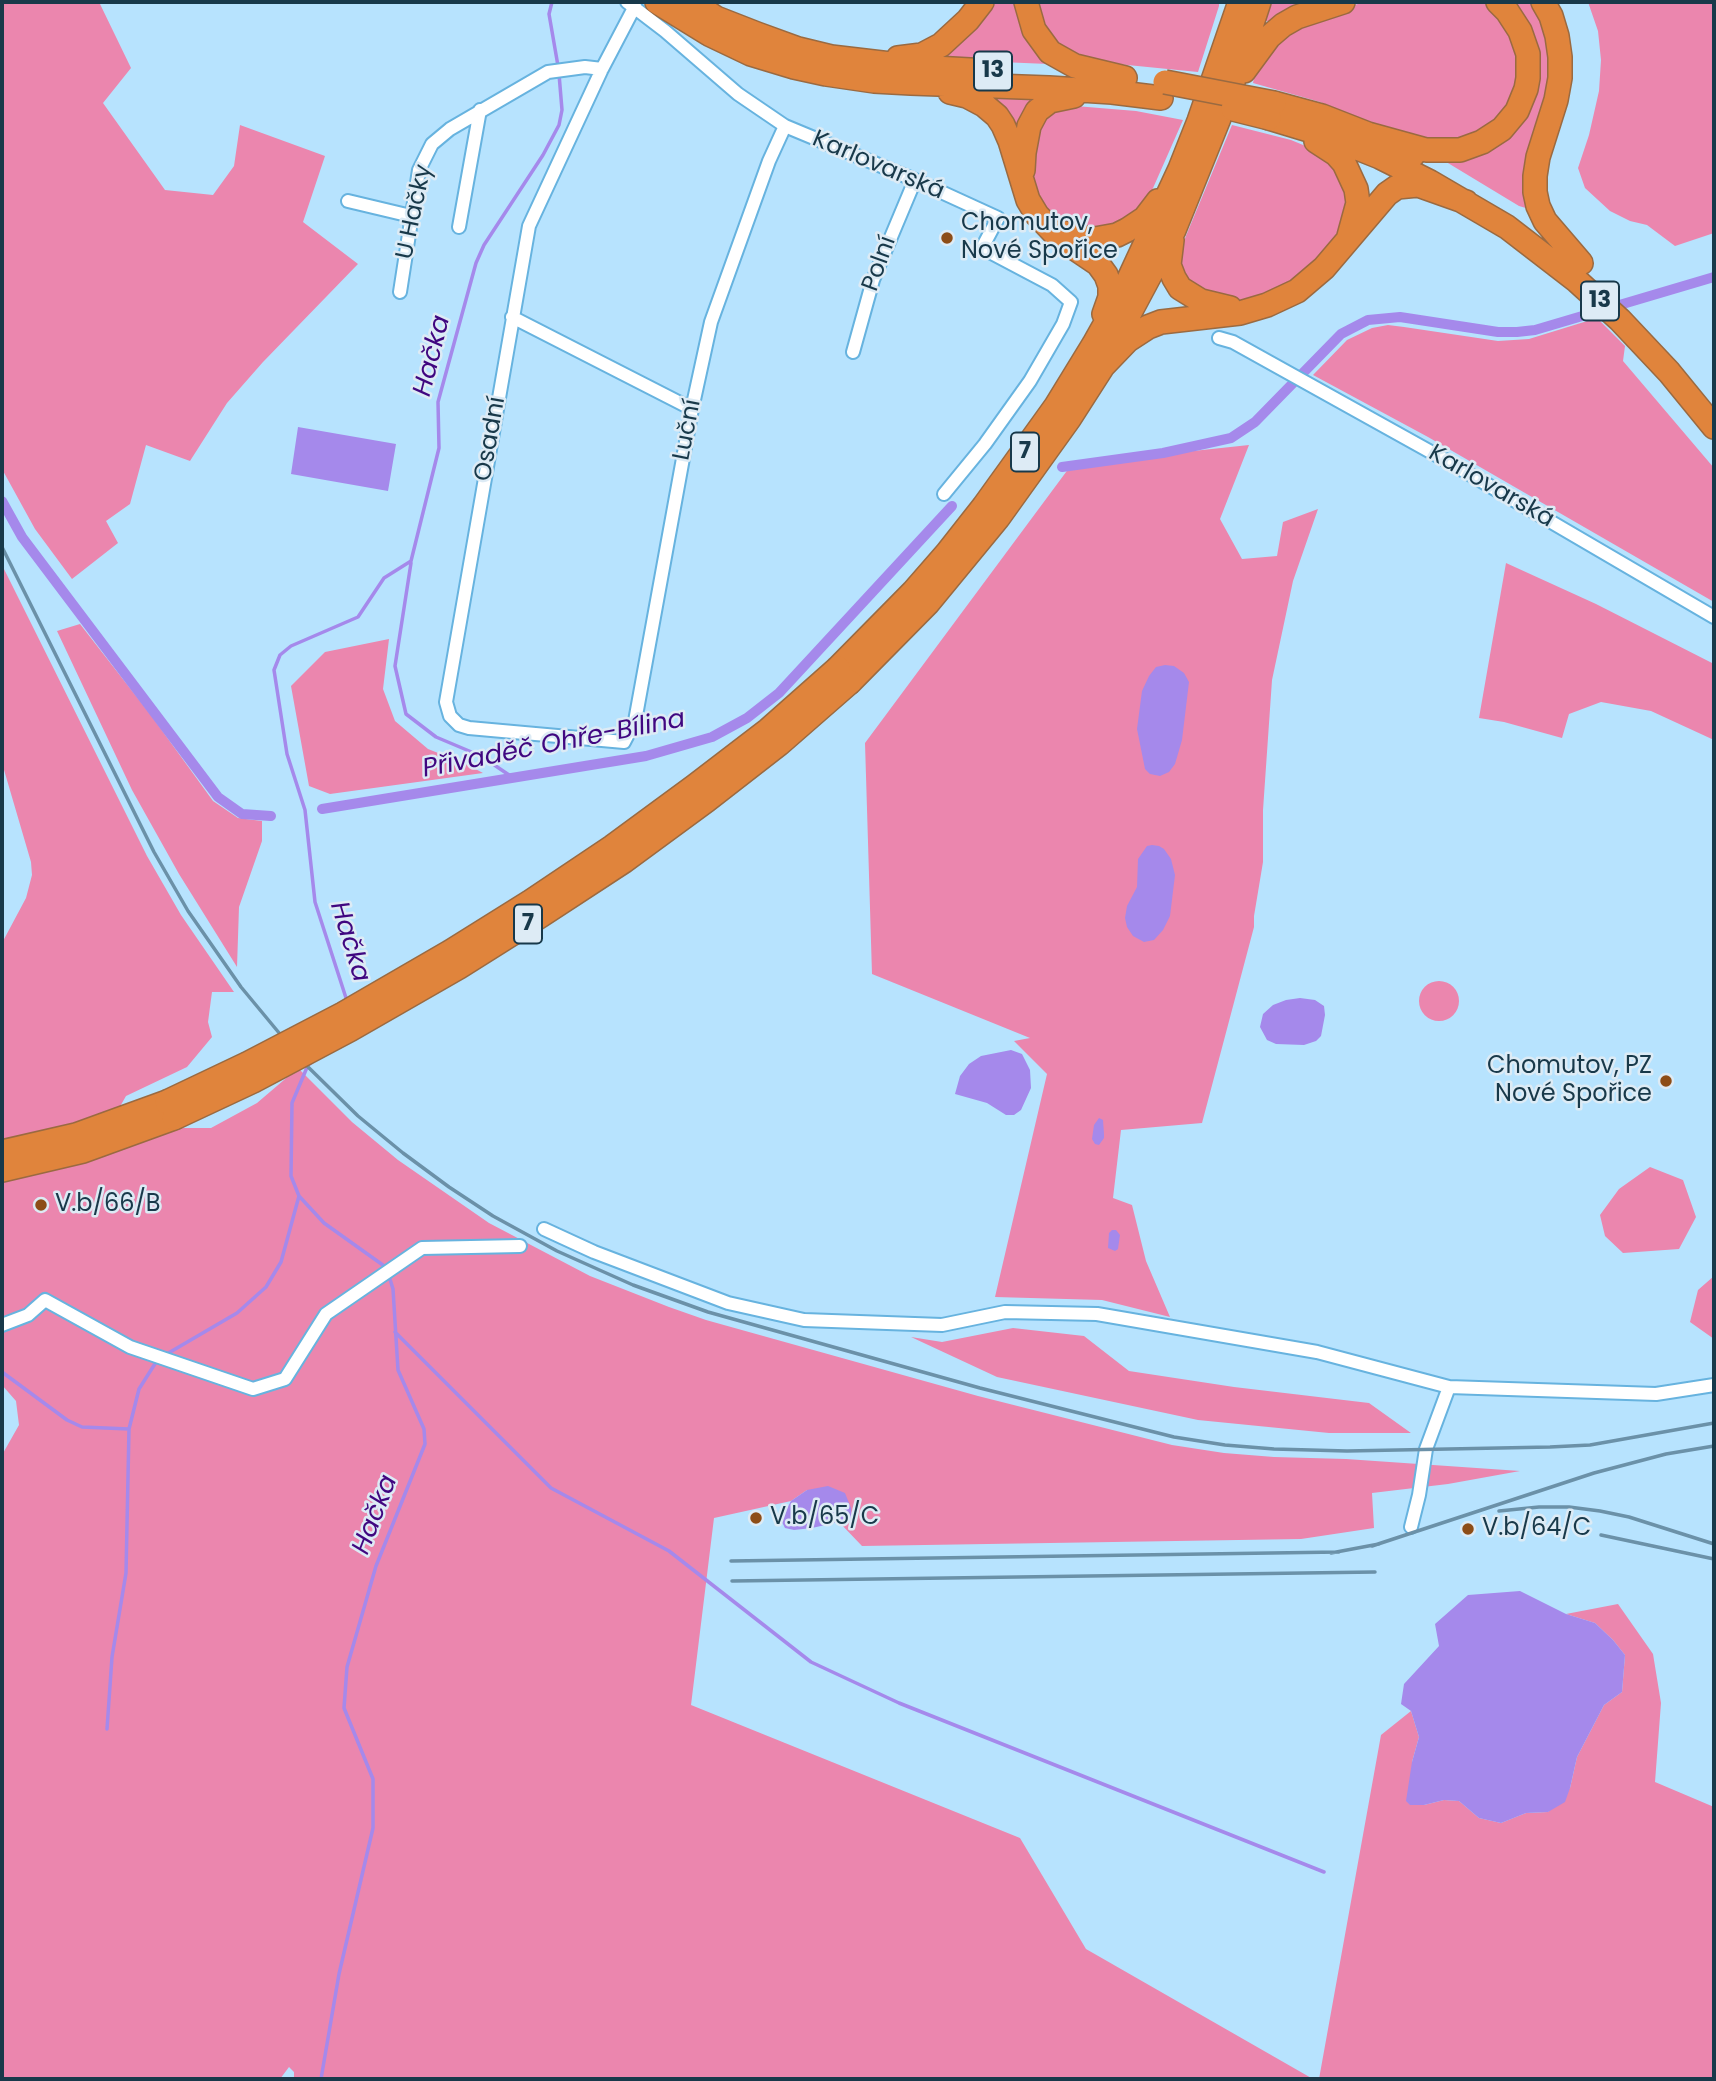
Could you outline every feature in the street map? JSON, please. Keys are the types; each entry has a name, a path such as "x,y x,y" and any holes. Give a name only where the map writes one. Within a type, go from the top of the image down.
{"highway":[{"name":"13","path":"692,2 716,18 797,49 831,57 1163,90 1213,105 1322,116 1368,134 1440,169 1511,211 1571,260 1598,299 1690,374 1714,405"},
{"path":"860,61 909,57 931,50 950,38 982,2"},
{"path":"1026,2 1034,30 1050,52 1118,85"},
{"path":"1228,2 1229,34"},
{"name":"7","path":"844,675 984,506 1056,406 1094,344 1122,294 1180,169 1240,2"},
{"name":"7","path":"2,1170 83,1151 128,1137 247,1064 343,1014 450,952 612,848 844,675 928,603 998,519 1096,376 1174,230 1230,91 1259,2"},
{"path":"1230,91 1263,44 1283,25 1297,17 1343,2"},
{"path":"1368,134 1410,147 1448,151 1460,150 1482,142 1502,129 1517,111 1522,100 1529,66 1525,42 1515,20 1498,2"},
{"path":"1543,2 1557,36 1560,78 1538,157 1535,192 1545,221 1571,260"},
{"name":"13","path":"640,3 751,54 826,74 911,83 1049,88 1118,85"},
{"path":"911,83 967,96 997,116 1010,141 1033,208 1058,237 1098,264 1106,275 1110,297 1094,344"},
{"path":"1118,85 1062,97 1050,101 1037,111 1030,126 1024,153 1024,179 1033,208 1054,229 1074,237 1095,239 1117,235 1145,218 1180,169"},
{"name":"13","path":"1272,110 1430,182 1507,227 1571,260"},
{"path":"1272,110 1336,154 1344,163 1356,189 1358,203 1347,242"},
{"path":"1096,376 1119,348 1148,327 1172,320 1228,316 1267,305 1297,290 1336,257 1387,194 1397,187 1418,185 1466,202"},
{"path":"1174,230 1169,265 1184,293 1201,302 1225,307 1240,309 1267,305"},
{"name":"13","path":"1650,340 1714,427"},
{"name":"7","path":"2,1152 171,1110"}],"street":[{"name":"Osadní","path":"624,742 469,728 450,716 446,702 529,226 601,69 640,3"},
{"name":"Karlovarská","path":"640,3 738,94 785,126 998,218 982,248 1052,285 1071,302 1063,324 1030,381 985,444 944,494"},
{"name":"U Hačky","path":"400,292 419,170 432,144 480,110 548,72 584,67 601,69"},
{"path":"459,226 480,110"},
{"name":"Luční","path":"624,742 635,721 691,409 711,322 769,161 785,126"},
{"name":"Polní","path":"853,352 873,280 915,180"},
{"path":"348,201 411,216"},
{"path":"512,317 691,409"},
{"name":"Karlovarská","path":"1219,338 1233,342 1447,461 1714,617"},
{"path":"544,1229 594,1252 728,1303 804,1320 943,1325 1005,1312 1097,1314 1317,1352 1450,1387 1656,1394 1714,1385"},
{"path":"2,1325 28,1315 45,1300 130,1347 253,1389 285,1379 326,1314 422,1248 520,1246"},
{"path":"1411,1527 1426,1449 1450,1387"}],"shaded area":[{"path":"2,2 101,2 131,68 103,103 165,190 213,195 234,166 240,125 325,156 303,222 358,264 227,403 190,461 146,445 130,504 106,521 118,543 72,579 35,529 2,469"},
{"path":"993,2 1017,2 1048,64 930,59"},
{"path":"1033,2 1219,2 1219,6 1198,72 1077,60 1055,47"},
{"path":"1272,2 1308,2 1265,21"},
{"path":"1364,2 1487,2 1494,7 1521,55 1511,107 1469,141 1412,140 1320,102 1253,83 1257,63 1299,23"},
{"path":"1507,2 1533,2 1543,20 1552,58 1529,209 1519,206 1438,157 1528,103"},
{"path":"1588,2 1714,2 1714,233 1675,246 1647,225 1630,221 1610,211 1585,188 1578,168 1599,91 1601,60 1598,31"},
{"path":"978,95 1044,96 1018,147"},
{"path":"1063,105 1136,111 1183,120 1146,204 1132,218 1095,231 1058,222 1043,210 1032,178 1041,121"},
{"path":"1232,125 1291,140 1320,152 1331,159 1349,191 1347,217 1330,252 1279,292 1240,301 1214,298 1183,279 1178,255"},
{"path":"1597,318 1625,346 1623,361 1714,468 1714,602 1428,437 1313,375 1347,340 1372,328 1388,325 1498,341 1529,339"},
{"path":"298,427 396,444 388,491 291,474"},
{"path":"1249,445 1220,519 1242,559 1277,556 1283,522 1318,509 1293,581 1272,680 1263,810 1263,862 1254,927 1202,1123 1121,1130 1113,1198 1132,1205 1146,1261 1170,1317 1102,1300 995,1297 1047,1074 1014,1041 1030,1038 872,974 865,743 1072,464"},
{"path":"1506,563 1596,604 1714,664 1714,740 1651,711 1601,702 1569,714 1562,738 1479,718"},
{"path":"2,565 147,856 181,915 234,992 212,992 208,1022 212,1037 187,1067 126,1096 118,1110 73,1125 2,1141 2,943 26,898 32,875 31,862 2,763"},
{"path":"80,624 213,801 238,818 262,821 262,841 239,907 237,967 179,874 132,790 57,631"},
{"path":"389,639 383,689 395,721 428,749 483,773 330,794 309,786 291,686 325,652"},
{"path":"1174,666 1184,673 1189,682 1182,740 1175,764 1169,772 1160,776 1150,774 1145,769 1137,729 1142,691 1156,667"},
{"path":"1147,846 1164,849 1171,859 1175,875 1170,916 1154,940 1144,942 1133,936 1125,918 1127,906 1137,887 1138,859"},
{"path":"1439,981 1447,982 1453,987 1458,993 1458,1009 1453,1015 1447,1020 1439,1021 1431,1020 1425,1015 1420,1009 1419,1001 1420,993 1425,987 1431,982"},
{"path":"1300,998 1315,1000 1324,1006 1321,1036 1304,1045 1276,1044 1267,1040 1260,1027 1263,1014 1273,1005"},
{"path":"1011,1050 1022,1054 1030,1070 1031,1088 1021,1110 1014,1115 1006,1115 987,1103 955,1094 960,1076 969,1064 981,1056"},
{"path":"298,1068 352,1122 398,1160 489,1223 590,1276 706,1320 978,1396 1172,1445 1274,1457 1520,1471 1448,1484 1372,1493 1374,1528 1301,1539 862,1546 838,1521 852,1518 807,1490 791,1501 714,1518 691,1705 1020,1838 1086,1949 1313,2079 294,2079 294,2072 289,2067 280,2079 2,2079 2,1455 19,1425 16,1401 2,1385 2,1181 86,1162 178,1128 211,1128 257,1103"},
{"path":"1099,1118 1103,1120 1104,1138 1099,1145 1092,1139 1094,1125"},
{"path":"1650,1167 1683,1180 1696,1217 1679,1249 1623,1253 1605,1236 1600,1215 1619,1189"},
{"path":"1116,1230 1120,1235 1118,1249 1115,1251 1108,1248 1109,1233"},
{"path":"1714,1276 1714,1339 1690,1322 1698,1290"},
{"path":"1013,1328 1084,1336 1129,1371 1369,1403 1411,1433 1329,1433 1198,1420 997,1377 911,1337 942,1342"},
{"path":"828,1486 845,1493 852,1519 812,1528 785,1528 783,1516 791,1501 807,1490"},
{"path":"1520,1591 1566,1614 1595,1623 1613,1640 1625,1655 1622,1692 1604,1705 1577,1757 1565,1802 1548,1812 1526,1813 1501,1823 1479,1818 1459,1801 1444,1800 1410,1805 1406,1801 1419,1737 1411,1711 1401,1704 1404,1684 1439,1646 1435,1624 1468,1595"},
{"path":"1618,1604 1653,1654 1661,1703 1655,1782 1714,1807 1714,2079 1319,2079 1381,1735 1411,1711 1419,1737 1412,1762 1424,1805 1444,1800 1459,1801 1479,1818 1501,1823 1526,1813 1548,1812 1570,1788 1577,1757 1604,1705 1622,1692 1625,1655 1595,1623 1566,1614"}],"waterway":[{"name":"Hačka","path":"552,2 549,14 558,66"},
{"name":"Hačka","path":"347,1001 315,902 305,810 287,754 274,670 280,655 291,646 358,617 384,578 411,561 439,448 438,402 476,263 484,245 543,155 559,125 562,110 559,74"},
{"name":"Přivaděč Ohře-Bílina","path":"1062,467 1163,453 1231,438 1255,422 1341,334 1368,320 1400,317 1498,332 1535,330 1714,277"},
{"name":"Přivaděč Ohře-Bílina","path":"2,501 22,537 218,797 242,814 271,816"},
{"name":"Přivaděč Ohře-Bílina","path":"322,809 646,756 712,737 747,718 779,693 952,506"},
{"path":"411,563 395,666 406,714 436,737 481,756 512,777"},
{"name":"Hačka","path":"312,1062 308,1065 292,1103 291,1176 299,1196 324,1223 387,1268"},
{"path":"165,1355 237,1313 266,1287 281,1262 299,1196"},
{"name":"Hačka","path":"321,2079 339,1974 373,1828 373,1779 344,1708 347,1667 376,1566 425,1444 424,1429 398,1370 393,1289 389,1276"},
{"path":"395,1332 551,1488 669,1551 811,1662 899,1703 1324,1872"},
{"path":"2,1372 67,1420 82,1427 129,1429 139,1389 158,1359"},
{"path":"107,1729 112,1657 126,1573 129,1429"}],"railway":[{"path":"2,547 154,852 188,911 241,987 304,1063 358,1116 449,1187 493,1216 557,1251 633,1285 708,1312 980,1388 1174,1437 1225,1445 1347,1451 1550,1447 1590,1445 1714,1423"},
{"path":"1372,1546 1594,1473 1666,1454 1714,1446"},
{"path":"1499,1511 1539,1507 1600,1511 1629,1517 1714,1544"},
{"path":"1601,1535 1714,1559"},
{"path":"1331,1553 1379,1544"},
{"path":"731,1561 1339,1552"},
{"path":"732,1581 1375,1572"}],"place":[{"name":"Chomutov, Nové Spořice","path":"947,238"},
{"name":"Chomutov, PZ Nové Spořice","path":"1666,1081"},
{"name":"V.b/66/B","path":"41,1205"},
{"name":"V.b/65/C","path":"756,1518"},
{"name":"V.b/64/C","path":"1468,1529"}]}
